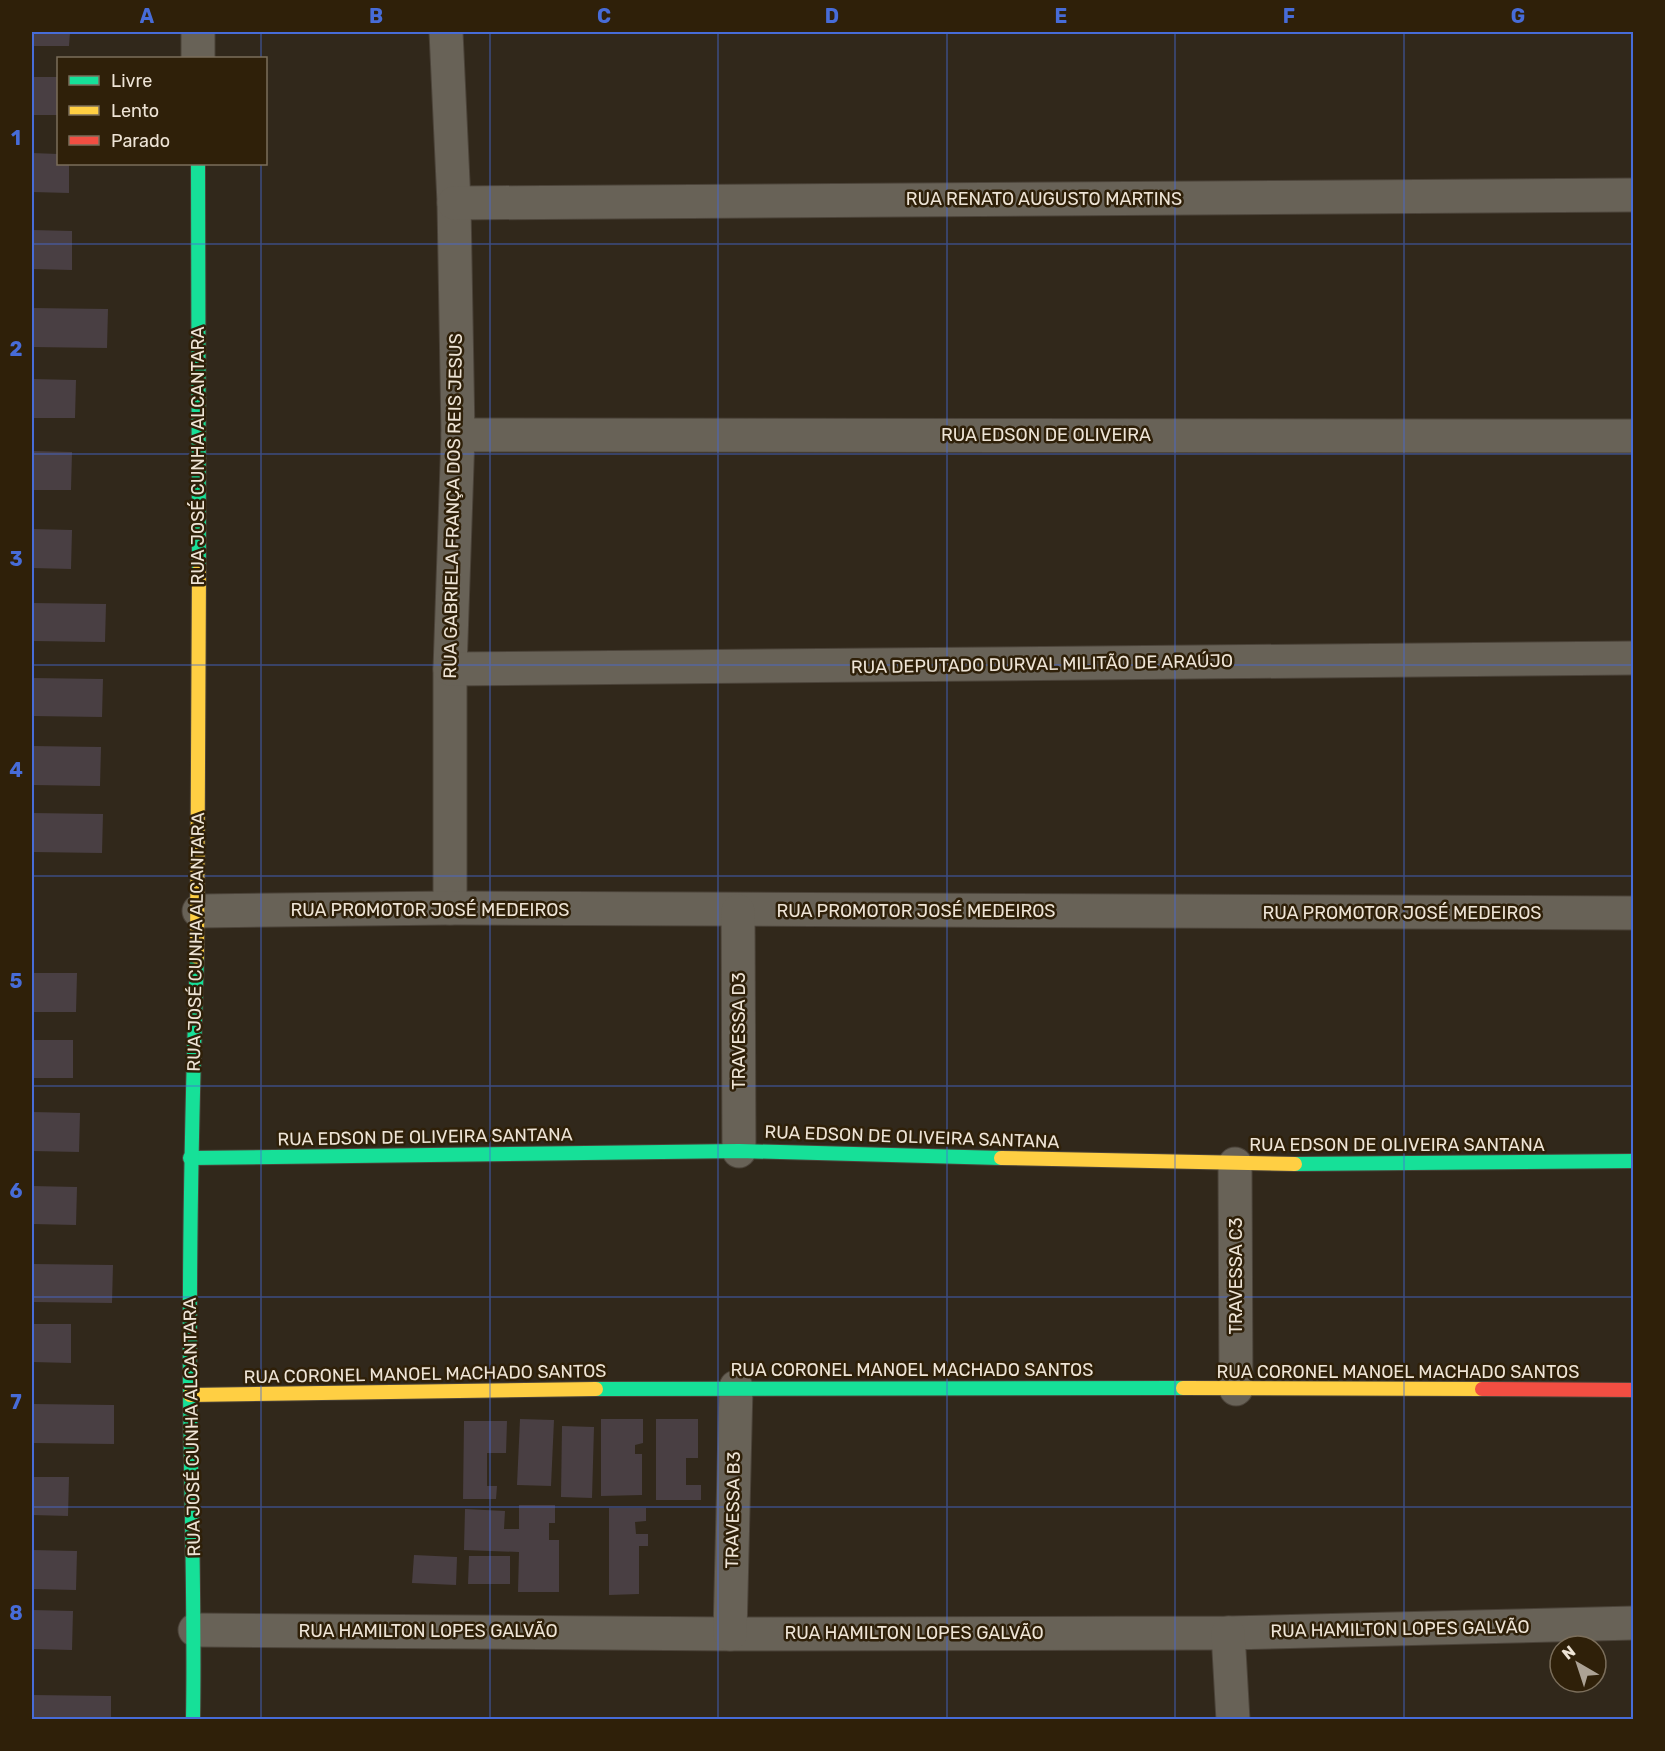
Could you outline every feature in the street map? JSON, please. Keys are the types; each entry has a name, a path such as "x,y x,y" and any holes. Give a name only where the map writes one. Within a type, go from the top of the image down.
{"street":[{"path":"198,32 198,57"},
{"name":"RUA GABRIELA FRANÇA DOS REIS JESUS","path":"446,32 454,203 458,435 450,669 450,908"},
{"name":"RUA JOSÉ CUNHA ALCANTARA","path":"193,1719 195,1630 190,1395 189,1158 199,911 198,165"},
{"name":"RUA RENATO AUGUSTO MARTINS","path":"454,203 1634,195"},
{"name":"RUA EDSON DE OLIVEIRA","path":"458,435 1634,436"},
{"name":"RUA DEPUTADO DURVAL MILITÃO DE ARAÚJO","path":"450,669 1634,658"},
{"name":"RUA PROMOTOR JOSÉ MEDEIROS","path":"199,911 450,908 1634,913"},
{"name":"TRAVESSA D3","path":"738,911 739,1150"},
{"name":"RUA EDSON DE OLIVEIRA SANTANA","path":"189,1158 739,1150 1235,1164 1634,1161"},
{"name":"TRAVESSA C3","path":"1235,1164 1236,1389"},
{"name":"RUA CORONEL MANOEL MACHADO SANTOS","path":"190,1395 736,1387 1634,1390"},
{"name":"TRAVESSA B3","path":"730,1634 736,1387"},
{"name":"RUA HAMILTON LOPES GALVÃO","path":"195,1630 730,1634 1228,1633 1634,1623"},
{"path":"1228,1633 1233,1719"}],"building":[{"path":"32,32 70,32 69,46 32,46"},
{"path":"32,77 57,77 57,115 32,115"},
{"path":"32,153 57,154 57,165 69,165 69,193 32,192"},
{"path":"32,230 72,231 72,270 32,269"},
{"path":"32,308 108,309 107,348 32,347"},
{"path":"32,379 76,380 75,418 32,418"},
{"path":"32,451 72,452 71,490 32,490"},
{"path":"32,529 72,530 71,569 32,568"},
{"path":"32,603 106,604 105,642 32,641"},
{"path":"32,678 103,679 102,717 32,716"},
{"path":"32,746 101,747 100,786 32,785"},
{"path":"32,813 103,814 102,853 32,852"},
{"path":"32,973 77,973 76,1012 32,1012"},
{"path":"32,1040 73,1040 73,1078 32,1078"},
{"path":"32,1112 80,1113 79,1152 32,1151"},
{"path":"32,1186 77,1187 76,1225 32,1224"},
{"path":"32,1264 113,1265 112,1303 32,1302"},
{"path":"32,1324 71,1324 71,1363 32,1362"},
{"path":"32,1404 114,1405 114,1444 32,1443"},
{"path":"520,1419 554,1420 551,1486 517,1485"},
{"path":"601,1419 643,1419 643,1443 635,1445 635,1454 642,1454 642,1495 601,1496"},
{"path":"656,1419 698,1419 698,1458 686,1458 686,1485 701,1485 701,1500 656,1500"},
{"path":"464,1421 507,1421 506,1453 487,1453 487,1486 497,1486 496,1499 463,1499"},
{"path":"562,1426 594,1427 592,1498 561,1497"},
{"path":"32,1477 69,1477 68,1516 32,1515"},
{"path":"519,1505 555,1505 555,1523 549,1523 549,1540 559,1540 559,1592 518,1592 519,1552 464,1550 465,1509 505,1511 504,1529 519,1529"},
{"path":"609,1508 646,1508 646,1521 635,1522 636,1534 648,1534 648,1546 639,1546 639,1594 609,1595"},
{"path":"32,1550 77,1551 76,1590 32,1589"},
{"path":"414,1555 457,1557 456,1585 412,1583"},
{"path":"469,1556 510,1556 510,1584 468,1584"},
{"path":"32,1610 73,1611 72,1650 32,1649"},
{"path":"32,1695 111,1696 111,1720 32,1720"}],"traffic: fast":[{"path":"198,165 199,571"},
{"path":"193,1720 190,1284 197,957"},
{"path":"190,1158 739,1151 1001,1158"},
{"path":"1295,1164 1634,1161"},
{"path":"596,1389 1183,1388"}],"traffic: slow":[{"path":"197,957 199,571"},
{"path":"1001,1158 1295,1164"},
{"path":"1183,1388 1482,1389"},
{"path":"190,1395 596,1389"}],"traffic: jam":[{"path":"1482,1389 1634,1390"}]}
